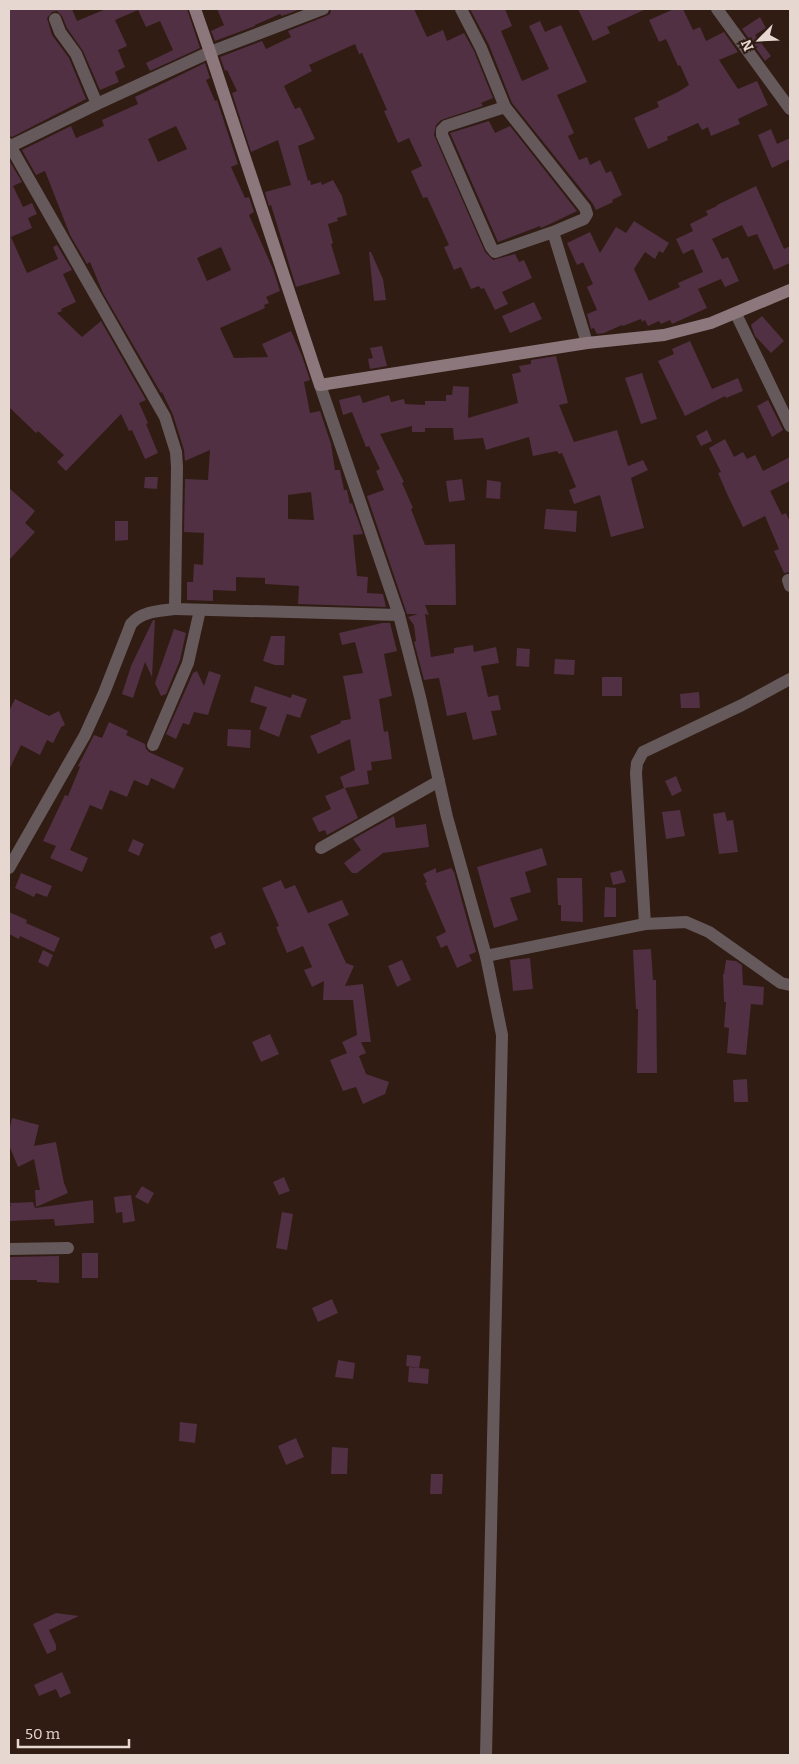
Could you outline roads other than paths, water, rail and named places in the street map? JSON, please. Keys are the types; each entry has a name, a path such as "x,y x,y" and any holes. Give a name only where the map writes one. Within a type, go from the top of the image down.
{"street":[{"path":"195,9 399,615 413,666 454,844 486,956 502,1035 486,1755"},
{"path":"175,608 177,467 176,452 165,417 9,146 210,52 323,9"},
{"path":"461,9 481,48 505,107 585,208 587,214 584,219 495,252 491,247 442,135 442,130 446,126 505,107"},
{"path":"717,9 790,109"},
{"path":"54,18 60,32 76,54 97,104"},
{"path":"552,232 587,343"},
{"path":"320,385 587,343 664,335 711,323 790,290"},
{"path":"736,314 790,426"},
{"path":"9,868 85,735 131,624 137,617 145,613 175,608 399,615"},
{"path":"153,745 188,663 200,610"},
{"path":"645,924 636,773 637,762 643,752 790,680"},
{"path":"321,848 439,781"},
{"path":"486,956 645,924 686,922 709,932 781,983 790,985"},
{"path":"9,1249 68,1248"}]}
